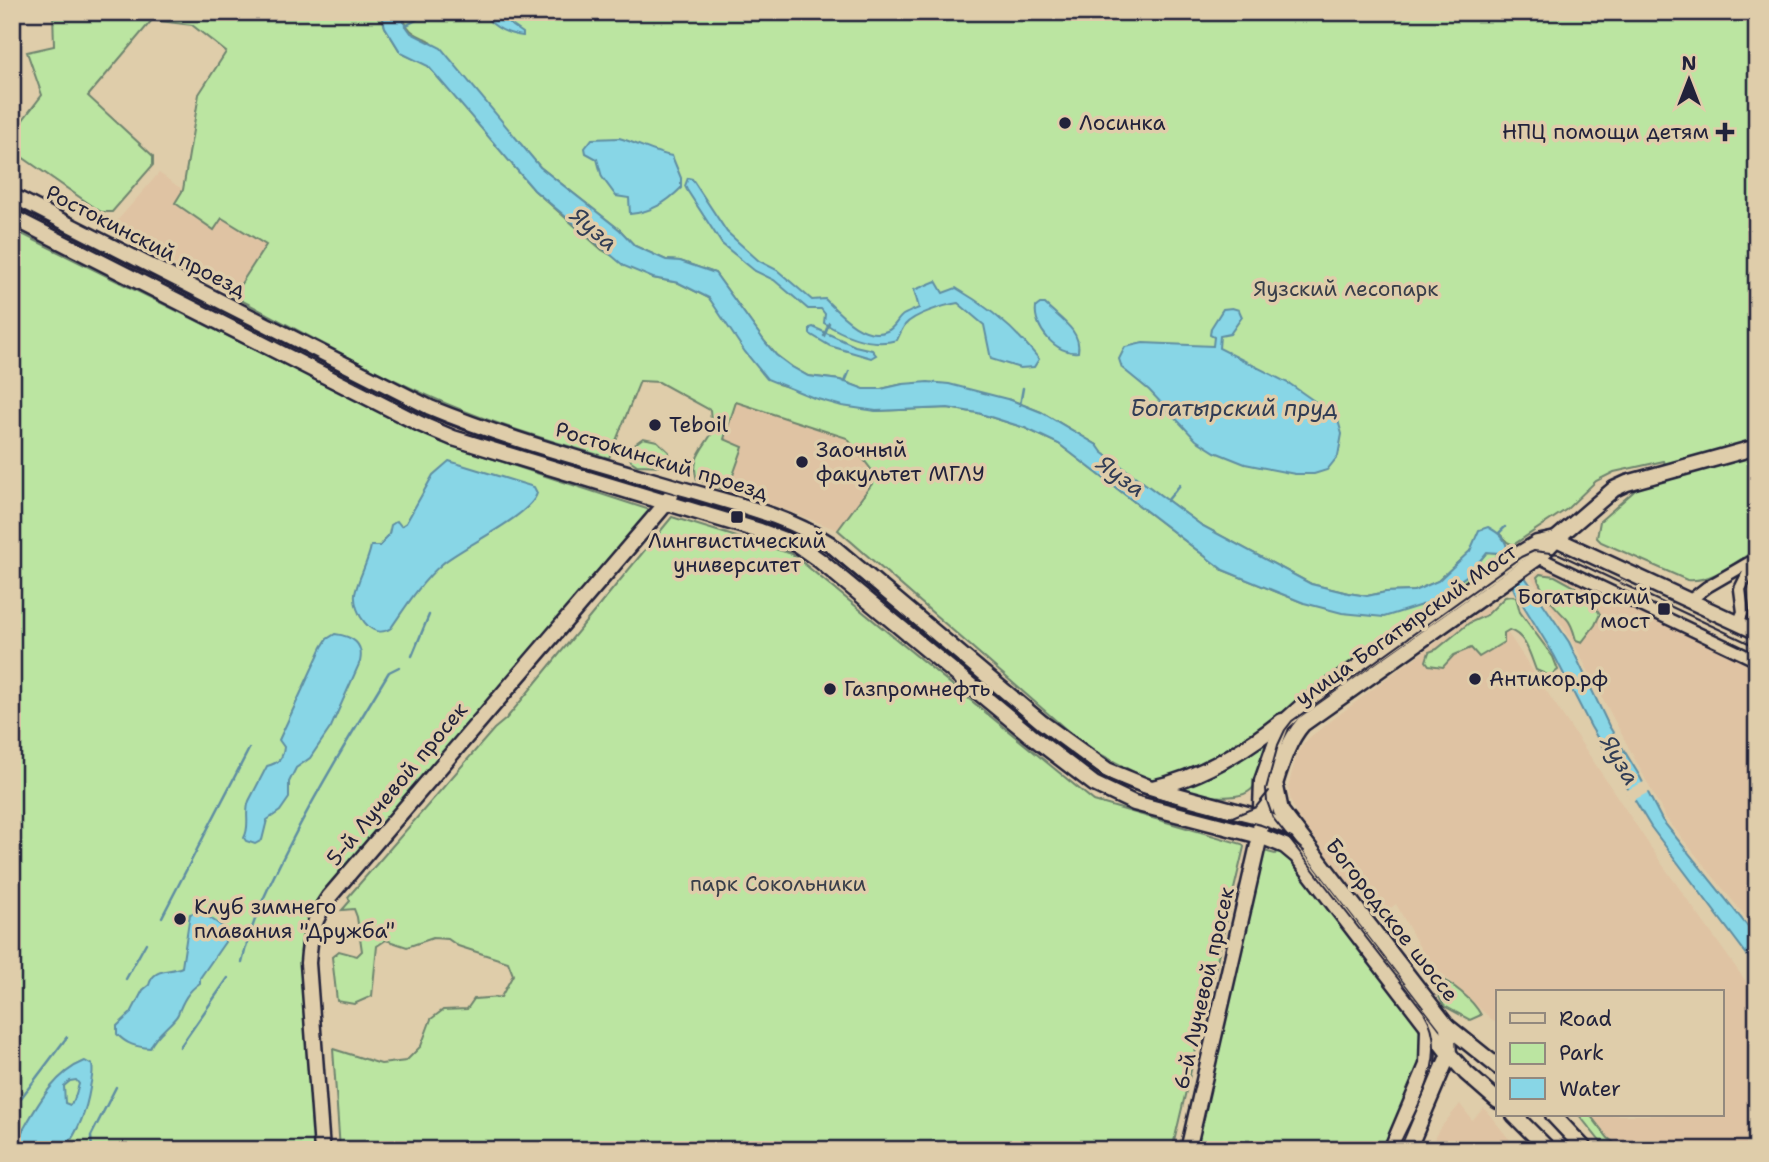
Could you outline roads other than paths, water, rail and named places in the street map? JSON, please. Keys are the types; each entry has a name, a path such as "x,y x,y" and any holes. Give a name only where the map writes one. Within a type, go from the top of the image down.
{"main road":[{"name":"Ростокинский проезд","path":"12,196 460,421 791,522 817,536 1081,754 1107,770 1151,788 1262,818"},
{"name":"Ростокинский проезд","path":"12,217 420,424 453,438 760,531 808,551 1072,769 1106,790 1153,808 1260,836"},
{"path":"121,273 129,256"},
{"name":"улица Богатырский Мост","path":"1262,818 1262,782 1276,734 1286,718 1481,589 1528,556 1537,543 1556,539 1614,489 1757,447"},
{"name":"5-й Лучевой просек","path":"322,1150 308,963 309,940 316,917 329,897 666,503 675,487"},
{"path":"1556,539 1757,632"},
{"name":"улица Богатырский Мост","path":"1262,818 1287,749 1296,732 1310,717 1481,589"},
{"path":"1151,788 1198,774 1229,757 1286,718"},
{"path":"1276,784 1278,804 1296,831"},
{"name":"6-й Лучевой просек","path":"1188,1150 1262,818"},
{"name":"Богородское шоссе","path":"1262,818 1296,831 1447,1026 1448,1054 1408,1150"},
{"name":"Богородское шоссе","path":"1260,836 1285,846 1297,856 1428,1028 1427,1065 1391,1150"},
{"path":"1447,1026 1496,1065"},
{"path":"1428,1028 1466,1073 1496,1099"},
{"path":"1515,1116 1549,1150"},
{"path":"1554,1116 1586,1150"}],"street":[{"path":"1528,556 1757,661"},
{"path":"1689,601 1707,587 1755,559"},
{"path":"1738,623 1743,612 1740,589 1755,559"}],"water":[{"name":"Яуза","path":"381,12 402,12 404,23 411,33 441,48 540,167 620,230 635,246 666,260 680,261 715,273 776,355 808,376 840,380 864,389 928,382 949,384 1011,400 1041,412 1097,445 1102,452 1201,525 1311,584 1348,593 1367,596 1414,591 1438,581 1470,551 1479,530 1488,527 1495,531 1504,540 1508,552 1569,642 1609,726 1662,820 1757,938 1757,968 1651,827 1591,727 1554,655 1515,592 1498,553 1487,552 1469,574 1428,603 1384,617 1342,613 1304,603 1223,570 1059,444 1025,428 978,413 948,408 876,411 842,406 767,379 745,352 709,298 679,283 653,278 624,266 534,190 428,66 401,53 385,27"},
{"path":"482,12 493,12 523,33 523,36 500,29"},
{"path":"619,138 672,156 681,178 681,188 658,206 630,214 629,198 616,196 602,177 597,159 586,153 585,148 592,139"},
{"path":"688,178 692,179 727,232 759,261 777,270 812,300 825,299 861,329 878,333 890,330 903,315 919,308 914,290 936,281 943,293 956,288 991,311 1021,338 1039,359 1034,367 1020,368 991,359 984,325 958,303 915,317 905,325 897,340 888,342 868,341 832,328 824,323 825,314 821,309 808,309 774,280 755,271 722,244 687,190 685,186"},
{"path":"1045,304 1073,331 1078,352 1062,349 1042,331 1036,315 1036,307"},
{"name":"Богатырский пруд","path":"1223,309 1239,310 1242,317 1230,334 1220,336 1219,348 1290,384 1337,417 1342,434 1338,456 1327,470 1314,474 1295,474 1245,464 1215,452 1196,440 1149,390 1122,368 1119,359 1125,347 1143,343 1213,346 1211,328"},
{"path":"810,328 855,346 872,350 876,355 871,358 830,346 810,334"},
{"path":"449,461 534,487 537,493 532,502 510,521 442,564 421,586 391,628 377,631 370,628 360,616 355,594 371,546 380,546 389,534 391,525 397,521 401,526 406,523 433,475"},
{"path":"335,634 356,642 360,650 360,662 331,727 310,758 296,768 289,782 289,798 280,811 267,820 262,840 255,844 246,841 244,838 249,801 267,766 281,757 284,747 279,740 322,647 327,639"},
{"path":"200,911 226,929 225,942 200,978 200,983 186,997 176,1017 150,1048 128,1043 117,1034 117,1026 131,1013 154,975 182,967 190,914"},
{"path":"85,1061 93,1068 86,1105 78,1128 64,1150 31,1150 20,1142 19,1137 46,1093 73,1067","holes":["76,1080 79,1084 70,1105 65,1103 64,1086"]}],"waterway":[{"path":"405,26 420,18"},
{"path":"824,336 829,323"},
{"path":"845,382 849,372"},
{"path":"1020,405 1023,388"},
{"path":"1167,501 1180,485"},
{"path":"1499,533 1505,527"},
{"path":"412,656 429,615"},
{"path":"242,963 262,902 301,822 389,672 399,667"},
{"path":"162,917 249,749"},
{"path":"126,979 146,943"},
{"path":"180,1047 228,978"},
{"path":"12,1110 67,1037"},
{"path":"92,1150 91,1136 116,1087"}],"tram line":[{"path":"12,204 426,414 522,449 758,519 809,540 825,550 1037,728 1102,776 1123,787 1191,808 1261,825 1285,834 1304,851"},
{"path":"1397,1150 1428,1082 1433,1064 1432,1029 1424,1012 1273,818 1266,789 1285,730 1292,721 1521,557 1534,551 1559,554 1757,647"},
{"path":"1230,818 1256,807 1269,791"}],"place":[{"name":"Лосинка","path":"1065,123"},
{"name":"НПЦ помощи детям","path":"1725,132"},
{"name":"Teboil","path":"655,425"},
{"name":"Заочный факультет МГЛУ","path":"802,462"},
{"name":"Лингвистический университет","path":"737,517"},
{"name":"Богатырский мост","path":"1664,609"},
{"name":"Антикор.рф","path":"1475,679"},
{"name":"Газпромнефть","path":"830,689"},
{"name":"Клуб зимнего плавания \"Дружба\"","path":"180,919"}],"park label":[{"name":"Яузский лесопарк","path":"1346,289"},
{"name":"парк Сокольники","path":"778,884"}]}
